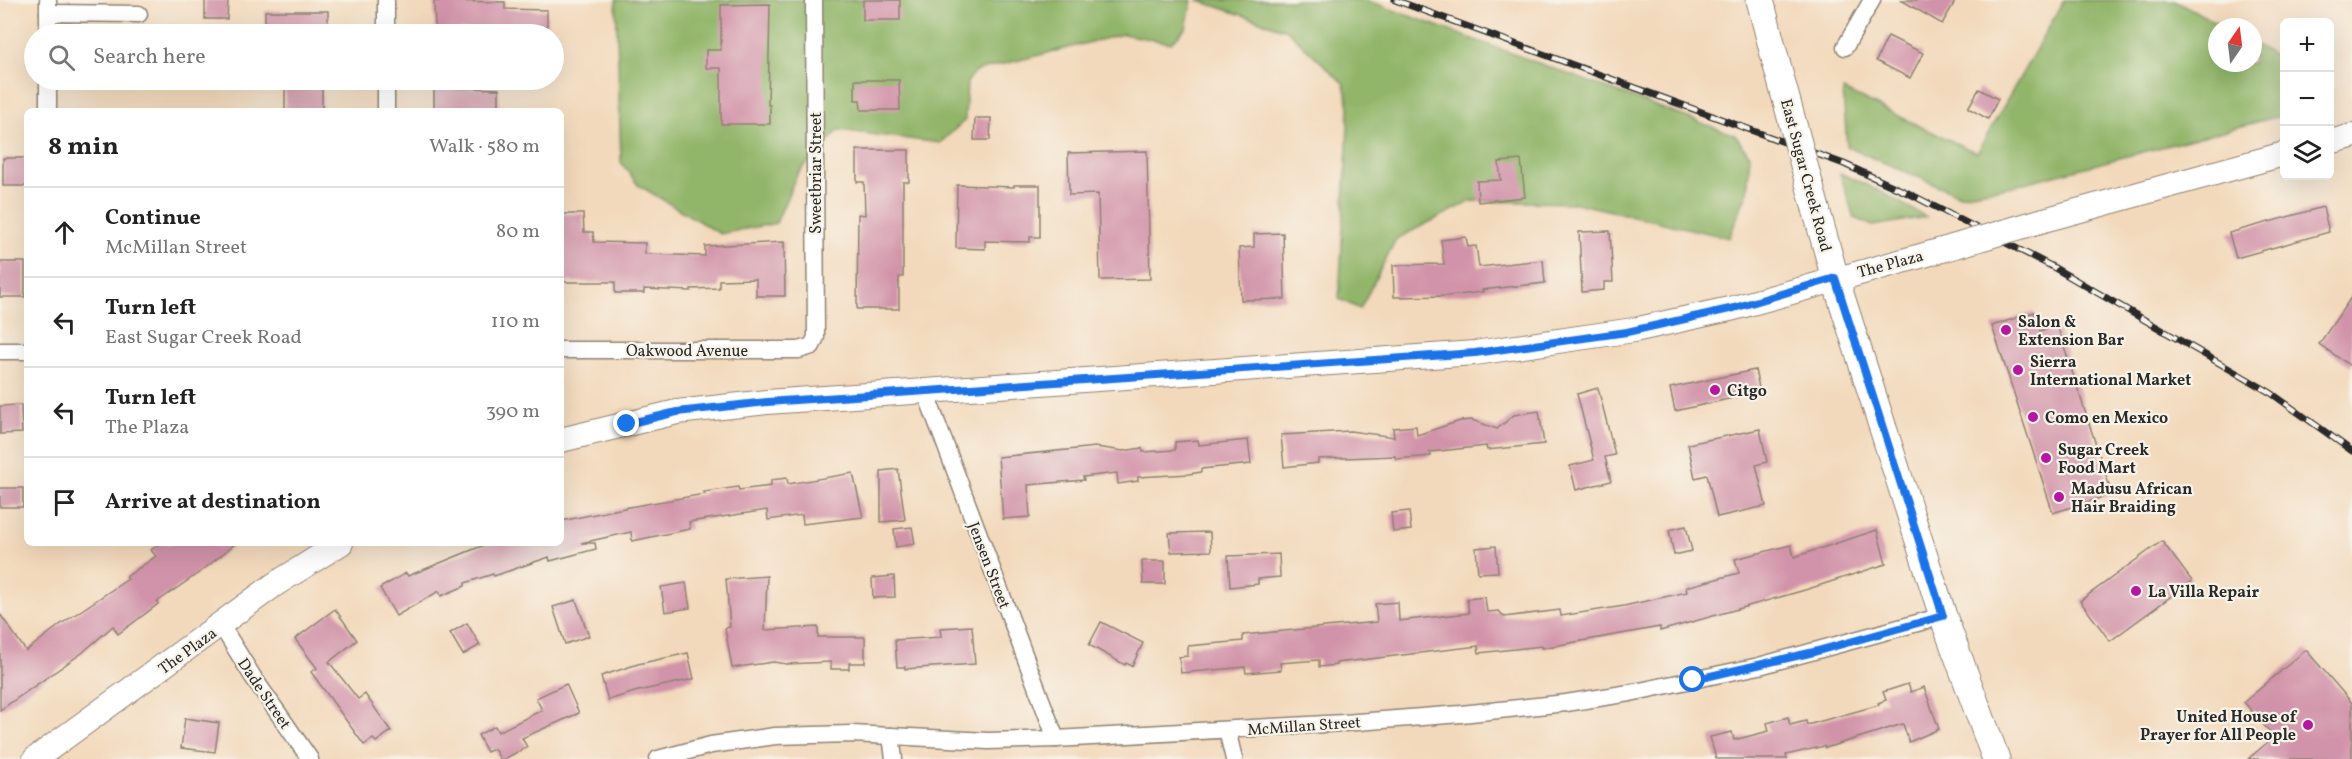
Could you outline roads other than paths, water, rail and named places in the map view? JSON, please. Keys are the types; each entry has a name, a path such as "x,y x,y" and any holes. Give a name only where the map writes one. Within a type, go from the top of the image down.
{"main road":[{"name":"East Sugar Creek Road","path":"1760,0 1835,278 1943,616 1996,759"},
{"path":"2334,141 2352,136"},
{"name":"The Plaza","path":"564,439 677,412 767,402 1475,353 1627,332 1734,308 2280,155"},
{"name":"The Plaza","path":"35,759 274,585 336,546"}],"street":[{"path":"386,0 386,24"},
{"name":"Sweetbriar Street","path":"812,346 816,337 814,0"},
{"path":"1845,47 1872,0"},
{"path":"48,24 48,7 139,14"},
{"path":"48,90 48,108"},
{"path":"386,90 386,108"},
{"name":"Oakwood Avenue","path":"564,351 799,350 812,346"},
{"path":"0,351 24,351"},
{"name":"Jensen Street","path":"925,391 1056,739"},
{"name":"McMillan Street","path":"658,759 711,745 775,736 852,734 988,741 1056,739 1461,714 1566,703 1630,693 1770,663 1943,616"},
{"name":"Dade Street","path":"221,625 253,677 310,759"},
{"path":"1227,730 1234,759"},
{"path":"891,736 894,759"}],"railway":[{"path":"1395,0 1844,164 1910,194 2053,267 2271,393 2352,451"}],"place":[{"name":"Salon & Extension Bar","path":"2006,330"},
{"name":"Sierra International Market","path":"2018,370"},
{"name":"Citgo","path":"1715,390"},
{"name":"Como en Mexico","path":"2033,417"},
{"name":"Sugar Creek Food Mart","path":"2046,458"},
{"name":"Madusu African Hair Braiding","path":"2059,497"},
{"name":"La Villa Repair","path":"2136,591"},
{"name":"United House of Prayer for All People","path":"2308,725"}]}
